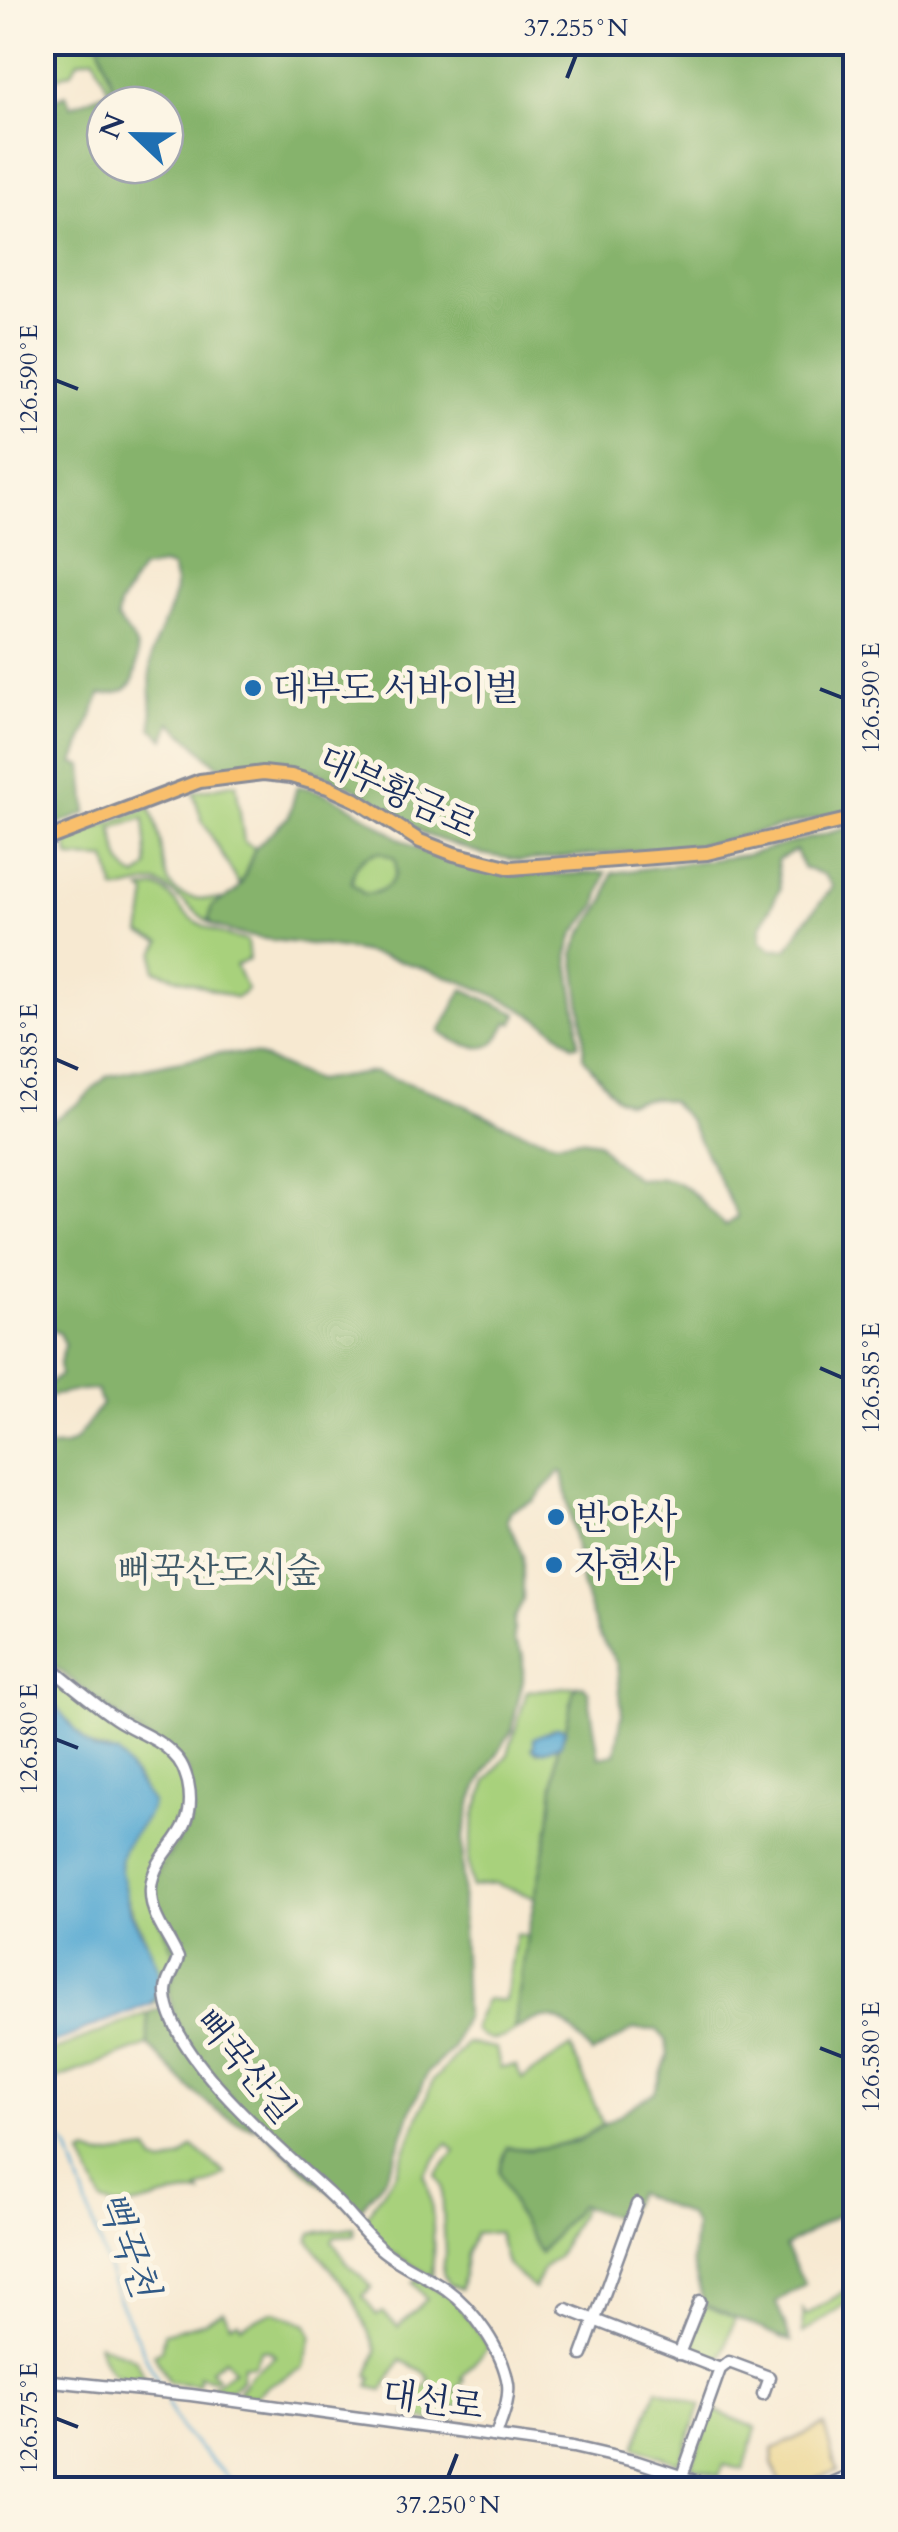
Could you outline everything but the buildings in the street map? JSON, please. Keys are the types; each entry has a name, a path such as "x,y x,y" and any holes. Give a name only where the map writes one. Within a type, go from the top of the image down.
{"main road":[{"name":"대부황금로","path":"42,841 200,782 263,773 328,787 420,841 511,868 706,853 856,818"}],"street":[{"name":"뻐꾹산길","path":"42,1660 118,1720 168,1748 185,1771 190,1806 186,1823 153,1876 151,1891 158,1924 178,1958 167,1984 166,1998 181,2035 217,2084 382,2250 449,2291 478,2322 496,2352 508,2386 496,2436"},
{"path":"582,2355 636,2204"},
{"path":"680,2354 700,2301"},
{"path":"566,2309 720,2369"},
{"path":"682,2476 720,2369 729,2362 769,2377 763,2394"},
{"name":"대선로","path":"42,2380 589,2449 723,2490"},
{"path":"816,2490 856,2473"}],"green space":[{"path":"60,43 99,43 112,85 106,85 94,57 78,61 72,72 57,77 49,51"},
{"path":"99,43 855,43 855,809 710,844 522,861 482,854 426,835 356,789 313,771 267,765 218,766 171,722 165,739 152,728 151,659 175,589 172,568 162,565 141,569 119,606 117,619 137,649 136,671 124,691 100,695 74,763 83,766 87,813 43,831 43,103 66,95 71,106 85,100 85,185 185,185 185,85 112,85"},
{"path":"236,783 244,842 255,848 240,886 202,820 193,792"},
{"path":"297,786 328,795 412,846 459,865 532,875 606,872 597,905 574,934 568,954 578,1045 572,1045 523,1010 426,969 361,952 257,938 213,925 209,920 212,906 235,892 255,848 289,816","holes":["379,852 394,858 396,872 384,888 364,894 352,883 356,866 368,856"]},
{"path":"150,807 174,890 192,897 221,899 212,906 209,920 213,925 160,884 115,890 107,859 70,858 65,840","holes":["144,818 148,867 137,877 126,869 112,828"]},
{"name":"뻐꾹산도시숲","path":"855,826 856,2204 785,2247 805,2284 776,2302 791,2341 704,2305 692,2262 695,2226 688,2215 636,2193 623,2220 579,2205 540,2253 516,2212 499,2171 507,2147 530,2150 578,2141 655,2092 668,2055 666,2040 657,2030 634,2029 592,2054 558,2020 539,2019 514,2031 527,1936 550,1823 558,1746 565,1733 573,1692 583,1685 588,1690 599,1757 615,1754 622,1714 617,1664 598,1633 583,1589 563,1472 534,1501 511,1510 507,1520 523,1556 523,1600 514,1620 514,1641 523,1655 523,1680 511,1732 482,1778 463,1840 465,2016 452,2049 428,2072 383,2181 358,2211 353,2212 331,2193 241,2109 189,2045 174,2014 169,1987 178,1965 154,1905 155,1877 189,1824 188,1770 43,1658 43,1448 75,1441 102,1404 97,1391 43,1395 42,1384 51,1383 60,1375 65,1346 59,1333 43,1326 43,1127 79,1103 107,1076 220,1053 257,1055 315,1081 374,1072 442,1095 520,1131 556,1142 598,1142 637,1179 667,1180 687,1188 725,1226 738,1217 689,1120 670,1101 653,1098 628,1102 616,1098 583,1057 574,954 581,935 605,900 612,873 746,855","holes":["796,850 803,868 823,874 833,886 787,949 771,949 761,941 761,926 780,889 777,860"]},
{"path":"379,852 394,858 396,872 384,888 364,894 352,883 354,871 363,859"},
{"path":"156,887 200,924 247,941 249,959 236,965 247,990 236,998 155,970 155,953 161,942 141,934 147,894 142,890"},
{"path":"463,989 518,1014 494,1043 481,1047 466,1045 440,1032"},
{"path":"43,1665 170,1754 182,1774 186,1793 185,1850 165,1999 150,2004 157,1988 157,1971 120,1875 122,1849 152,1803 121,1760 87,1744 43,1691"},
{"path":"577,1686 565,1729 551,1729 532,1748 537,1752 558,1746 550,1823 535,1898 494,1883 471,1887 468,1859 475,1814 487,1781 508,1754 527,1691"},
{"path":"516,1934 527,1936 514,2031 488,2039 474,2026 486,1999 505,2001"},
{"path":"166,2005 171,2021 254,2128 210,2105 148,2045 148,2013"},
{"path":"148,2013 148,2045 43,2084 43,2055"},
{"path":"466,2043 496,2048 500,2068 516,2066 522,2079 571,2047 603,2125 557,2145 507,2147 540,2252 579,2204 583,2206 557,2257 544,2267 534,2289 507,2265 498,2232 475,2234 467,2253 461,2290 448,2284 443,2273 442,2186 436,2175 455,2151 447,2143 424,2175 432,2209 432,2277 384,2248 362,2222 397,2171 433,2081"},
{"path":"193,2147 226,2174 199,2190 201,2194 127,2206 103,2203 82,2155 88,2152 101,2157 148,2150 155,2162 163,2165 182,2158"},
{"path":"354,2227 355,2235 335,2236 332,2241 348,2264 372,2287 363,2296 377,2316 383,2312 398,2327 427,2299 413,2283 418,2278 455,2301 489,2346 461,2378 464,2381 455,2391 465,2400 450,2413 456,2424 407,2417 416,2390 420,2392 430,2380 423,2371 400,2360 383,2390 369,2387 372,2378 368,2376 377,2351 352,2296 309,2240 312,2233"},
{"path":"855,2285 853,2299 803,2333 802,2310 806,2315"},
{"path":"704,2305 735,2318 721,2359 716,2361 689,2350"},
{"path":"223,2311 231,2324 238,2321 241,2326 274,2311 307,2324 312,2336 303,2368 255,2396 237,2394 250,2375 275,2356 269,2351 261,2350 254,2366 243,2365 241,2380 230,2391 207,2390 234,2370 225,2359 211,2370 217,2378 213,2380 199,2376 199,2385 169,2382 154,2354 161,2351 164,2333 204,2322"},
{"path":"98,2344 136,2359 145,2381 113,2373 104,2363"},
{"path":"657,2389 701,2405 679,2463 635,2447"},
{"path":"713,2410 756,2428 744,2470 724,2465 719,2476 691,2466"}],"sand":[{"path":"824,2425 837,2471 784,2488 772,2464 773,2449"}],"water":[{"path":"43,1691 87,1744 95,1750 118,1754 152,1803 120,1861 129,1906 154,1957 159,1981 150,2004 43,2047"},
{"path":"558,1727 565,1729 561,1744 534,1750 534,1738"}],"waterway":[{"name":"뻑꾹천","path":"42,2129 69,2150 117,2296 159,2384"},
{"name":"뻑꾹천","path":"167,2402 181,2430 241,2490"}],"place":[{"name":"대부도 서바이벌","path":"253,688"},
{"name":"반야사","path":"556,1517"},
{"name":"자현사","path":"554,1565"}]}
